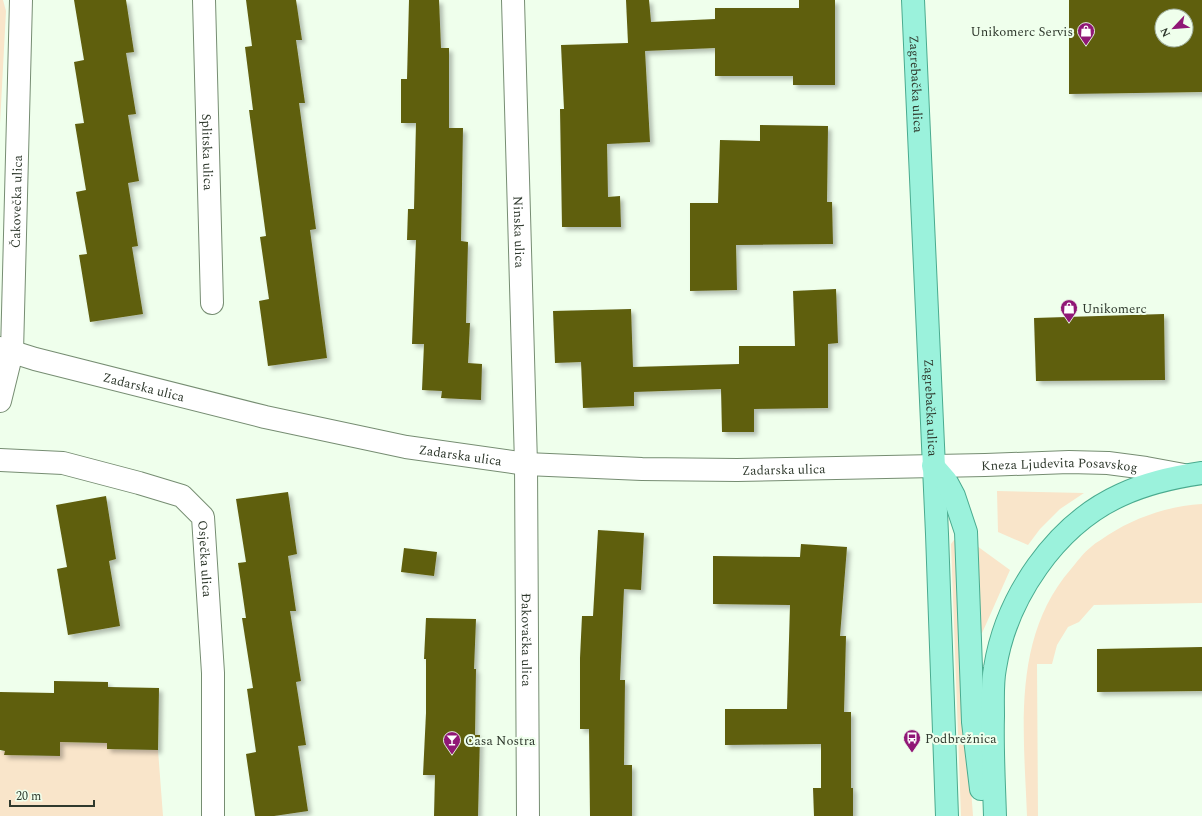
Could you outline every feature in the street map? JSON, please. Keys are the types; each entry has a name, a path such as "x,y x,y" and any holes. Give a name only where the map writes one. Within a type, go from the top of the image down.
{"main road":[{"name":"Zagrebačka ulica","path":"913,0 937,534 947,816"},
{"path":"933,466 946,481 954,496 966,532 973,722 985,816"},
{"path":"995,816 992,745 995,668 1008,620 1034,570 1048,552 1072,528 1092,512 1119,496 1145,485 1193,474"}],"street":[{"name":"Čakovečka ulica","path":"0,401 6,350 21,0"},
{"name":"Splitska ulica","path":"204,0 212,303"},
{"name":"Ninska ulica","path":"513,0 526,464"},
{"name":"Zadarska ulica","path":"6,350 265,417 406,447 526,464 642,469 737,470 933,466"},
{"name":"Osječka ulica","path":"0,460 63,463 139,483 182,496 203,517 213,673 214,816"},
{"name":"Kneza Ljudevita Posavskog","path":"933,466 1068,462 1108,463 1193,474"},
{"name":"Đakovačka ulica","path":"526,464 528,816"}],"shaded area":[{"path":"0,0 3,0 6,11 0,124"},
{"path":"997,491 1084,493 1060,509 1040,529 1028,545 998,532"},
{"path":"1202,504 1202,603 1094,605 1079,622 1068,627 1057,645 1052,664 1037,664 1038,816 1027,816 1024,752 1025,687 1030,656 1038,625 1052,596 1083,555 1093,545 1108,535 1141,518 1165,510"},
{"path":"954,540 957,540 973,816 961,816 951,544"},
{"path":"977,546 1010,570 982,633 978,633"},
{"path":"60,742 107,743 107,749 158,750 163,816 0,816 0,751 5,751 5,755 60,756"}],"building":[{"path":"74,0 126,0 134,52 126,53 136,114 128,115 139,181 128,183 138,246 132,247 143,314 90,322 79,255 87,254 76,192 86,190 75,124 84,123 74,62 84,60"},
{"path":"246,0 296,0 302,40 296,40 305,103 299,103 316,229 310,230 327,358 268,366 259,301 269,299 260,237 266,236 249,110 253,110 245,47 252,46"},
{"path":"409,0 439,0 441,48 449,48 449,128 463,128 461,241 468,242 466,323 470,323 468,363 482,364 481,400 441,398 442,391 422,390 424,344 412,344 416,240 407,240 408,209 414,209 416,123 401,123 401,79 407,79"},
{"path":"626,0 649,0 651,22 715,19 715,8 799,8 799,0 835,0 835,85 793,85 793,76 715,76 715,48 645,51 650,142 607,144 608,197 620,196 621,227 562,227 560,109 564,109 561,45 628,43"},
{"path":"1069,0 1202,0 1202,92 1069,94"},
{"path":"760,125 828,126 827,202 832,202 833,244 736,245 737,290 690,291 690,203 718,203 720,140 760,141"},
{"path":"836,289 838,343 828,344 828,408 754,409 754,432 722,432 721,389 634,392 634,406 583,408 581,362 555,363 553,311 631,309 633,367 739,364 739,346 795,346 793,291"},
{"path":"1164,314 1165,380 1036,381 1034,318"},
{"path":"288,492 297,554 288,556 296,611 290,611 301,681 296,682 306,745 298,746 308,811 274,816 255,816 246,754 256,752 247,689 253,688 242,618 246,618 238,563 246,562 236,499"},
{"path":"106,496 116,559 109,561 120,626 68,635 57,569 67,567 56,505"},
{"path":"598,530 644,533 641,590 624,589 620,680 625,680 624,765 632,765 632,816 590,816 589,729 580,729 580,658 582,616 593,616"},
{"path":"801,544 847,547 840,636 846,636 844,712 851,712 851,788 853,788 853,816 814,816 813,788 821,788 821,744 725,745 725,709 787,709 790,605 713,604 713,556 800,557"},
{"path":"404,548 437,552 434,576 401,572"},
{"path":"426,618 476,619 474,669 476,669 475,735 480,735 478,816 434,816 435,775 423,775 426,713 426,659 424,659"},
{"path":"1202,647 1202,691 1097,692 1097,649"},
{"path":"54,681 108,682 108,687 159,688 158,750 107,749 107,743 60,742 60,756 4,755 5,751 0,750 0,692 54,693"}],"place":[{"name":"Unikomerc Servis","path":"1086,46"},
{"name":"Unikomerc","path":"1069,323"},
{"name":"Podbrežnica","path":"912,753"},
{"name":"Casa Nostra","path":"452,755"}]}
